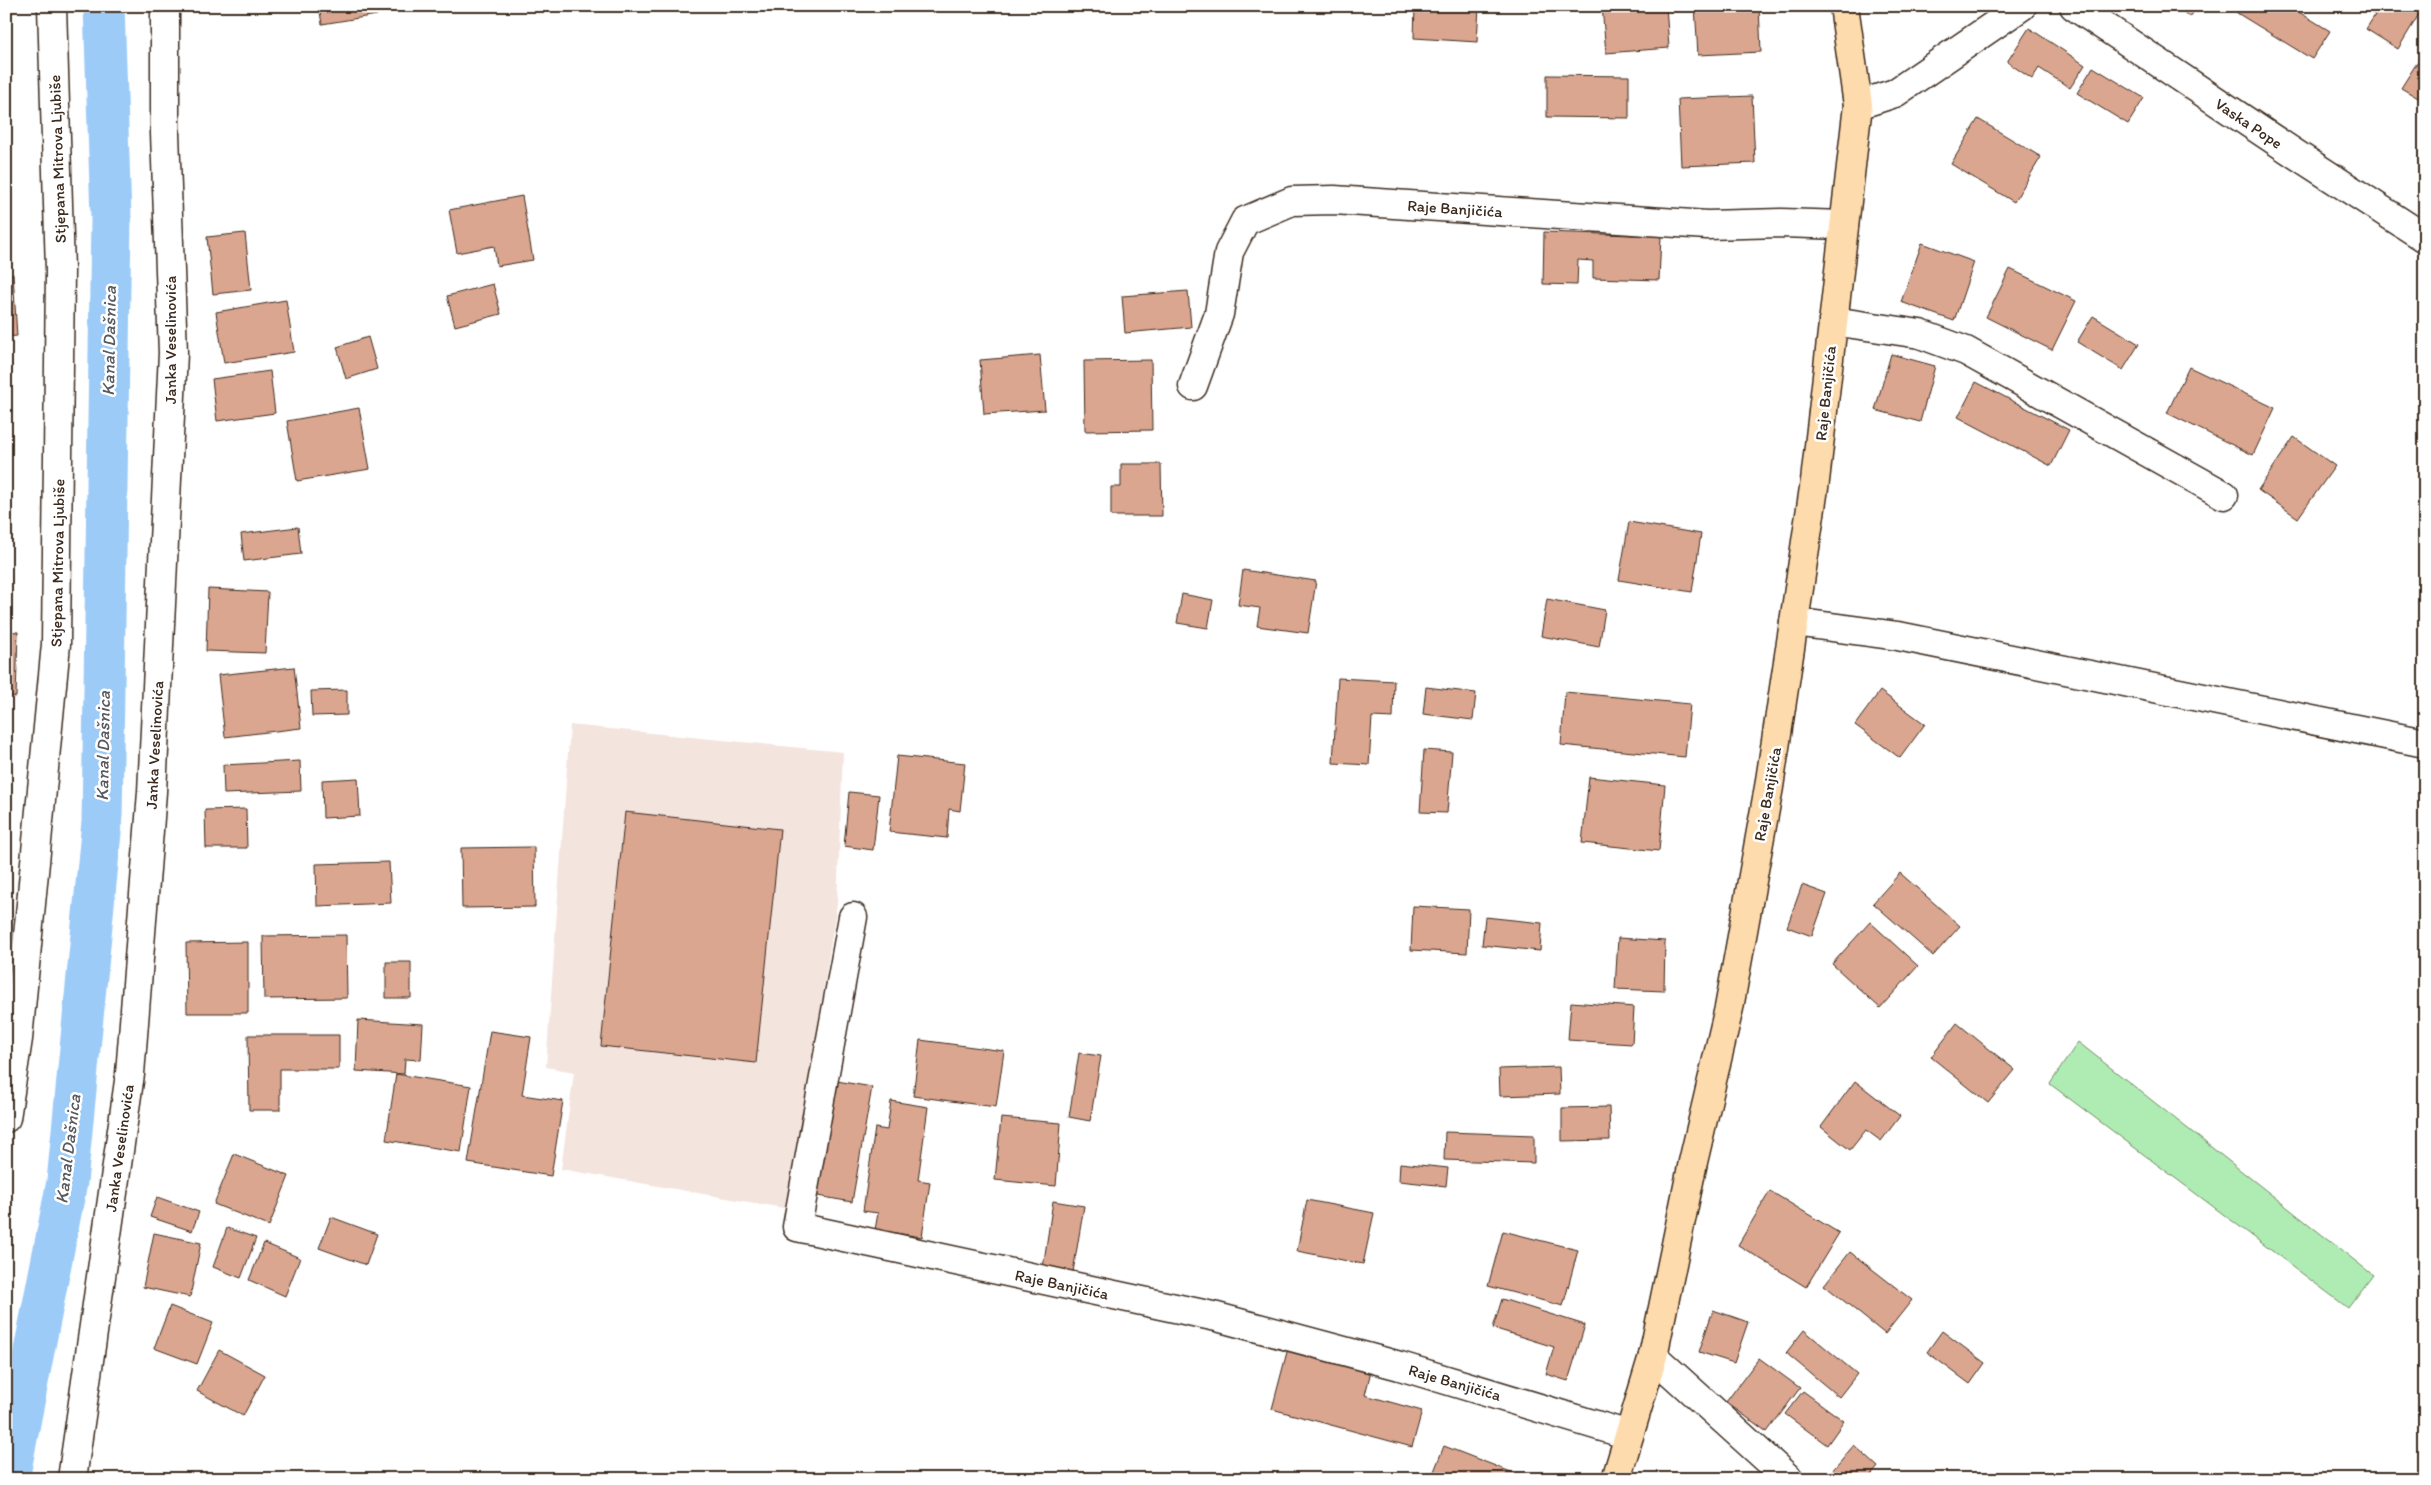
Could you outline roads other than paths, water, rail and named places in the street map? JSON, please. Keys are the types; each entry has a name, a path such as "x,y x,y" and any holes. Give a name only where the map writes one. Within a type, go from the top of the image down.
{"main road":[{"name":"Raje Banjičića","path":"1616,1479 1654,1356 1693,1162 1729,1008 1769,787 1815,481 1844,225 1854,156 1858,105 1844,6"}],"street":[{"name":"Stjepana Mitrova Ljubiše","path":"6,1118 18,1039 56,644 60,270 52,6"},
{"name":"Janka Veselinovića","path":"72,1479 130,1074 152,792 173,353 165,133 166,6"},
{"path":"1858,105 1894,93 2022,6"},
{"name":"Vaska Pope","path":"2074,6 2297,156 2425,238"},
{"name":"Raje Banjičića","path":"1193,386 1219,314 1228,252 1245,221 1292,201 1334,200 1707,225 1781,223 1844,225"},
{"path":"1833,321 1920,334 1966,351 2224,495"},
{"path":"1794,622 1898,636 2425,743"},
{"name":"Raje Banjičića","path":"853,917 797,1227 1217,1317 1409,1369 1629,1435"},
{"path":"1654,1356 1789,1479"}],"waterway":[{"name":"Kanal Dašnica","path":"9,1479 67,1182 102,822 111,218 104,6"}]}
